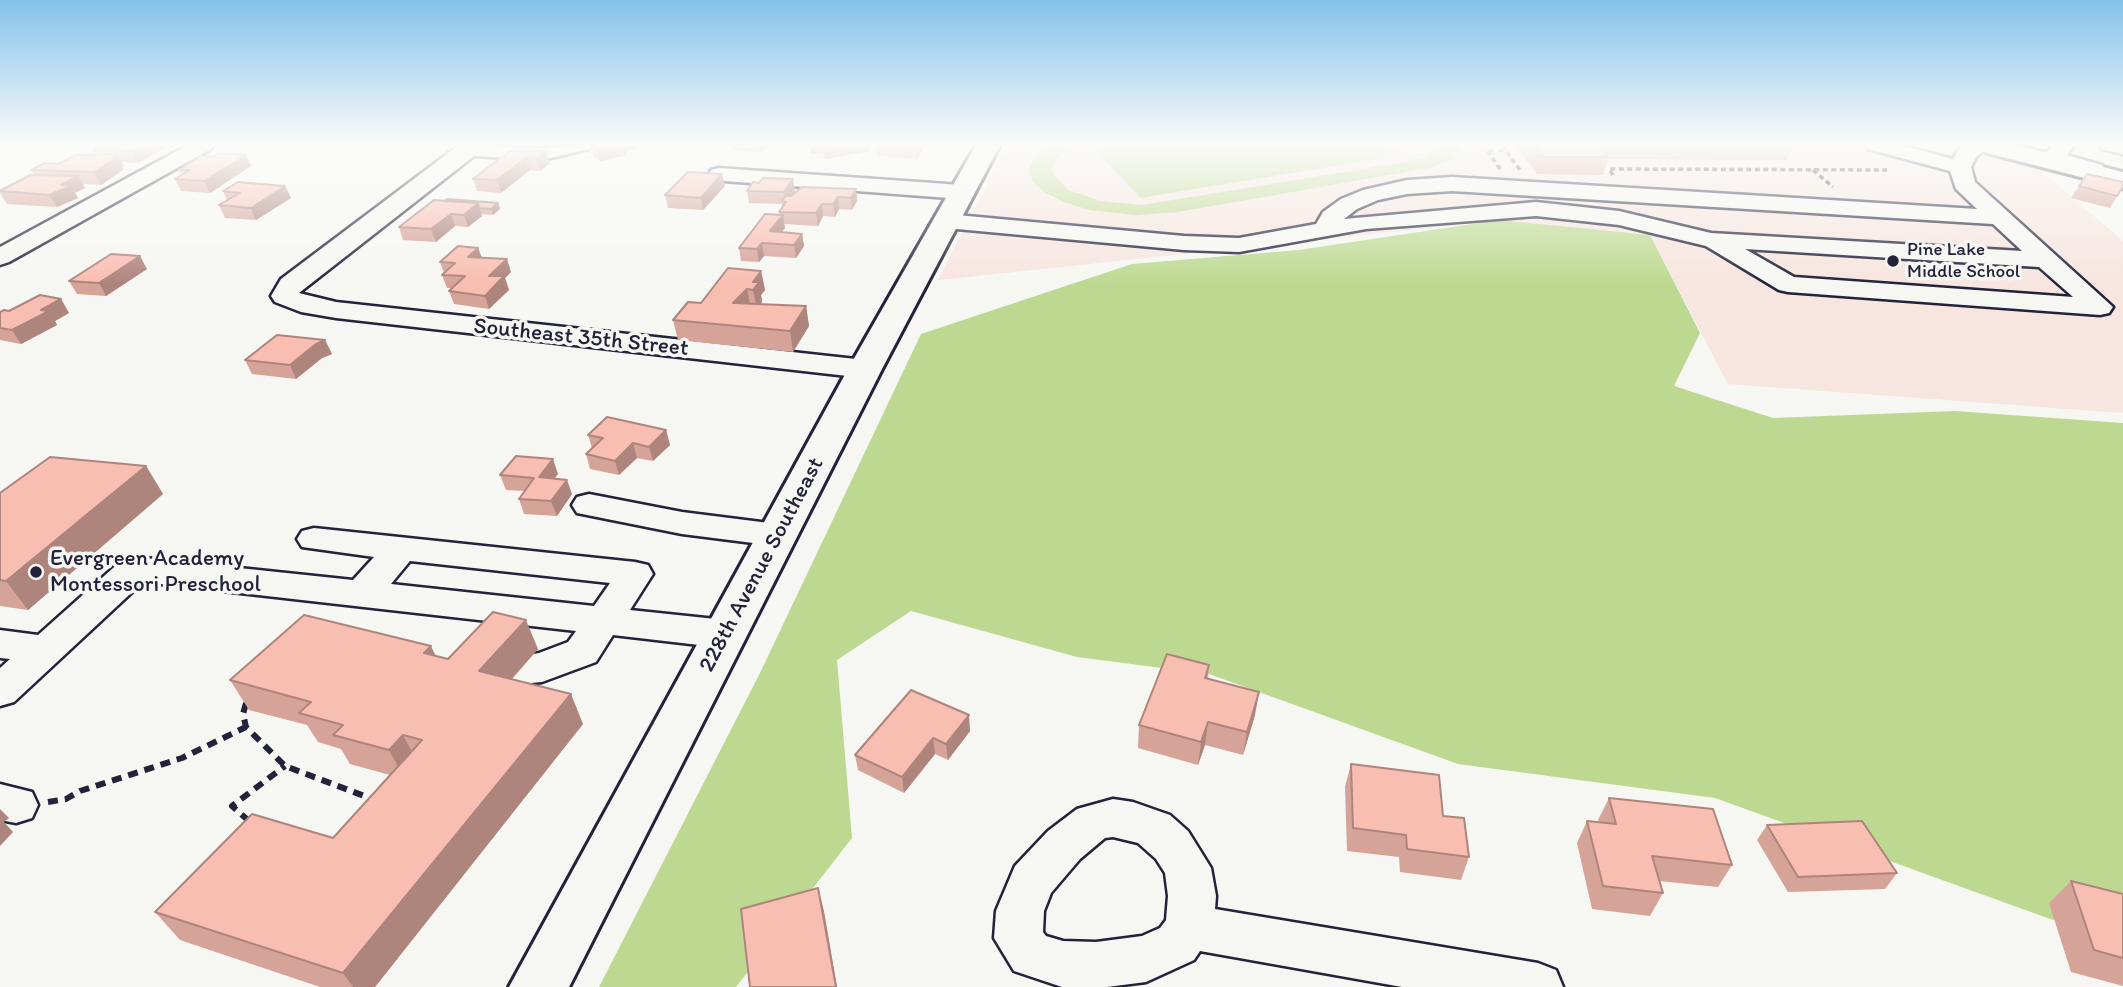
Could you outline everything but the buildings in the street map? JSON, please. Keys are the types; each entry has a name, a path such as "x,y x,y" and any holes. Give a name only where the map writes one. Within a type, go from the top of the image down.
{"main road":[{"name":"228th Avenue Southeast","path":"538,987 865,369 962,192"}],"street":[{"path":"0,257 120,191"},
{"name":"Southeast 35th Street","path":"408,191 290,285 284,296 298,303 336,310 865,369"},
{"path":"949,191 962,192"},
{"path":"1327,229 1331,217 1349,204 1371,195 1391,191"},
{"path":"1567,191 2000,217"},
{"path":"1711,240 1788,284 2099,307 1972,191"},
{"path":"946,221 1184,243 1239,244 1366,222 1536,209 1619,218 1711,240 2046,260"},
{"path":"589,505 682,523 777,535"},
{"path":"314,539 635,574 582,652 542,667 520,669"},
{"path":"323,622 401,548"},
{"path":"0,691 135,569 725,634"},
{"path":"483,647 489,609"},
{"path":"0,644 46,650"},
{"path":"1189,927 1538,987"}],"path":[{"path":"252,689 244,703 246,727 285,766 377,800"},
{"path":"8,804 66,799 80,791 182,758 246,727"},
{"path":"257,828 232,806 285,766"}],"shaded area":[{"name":"Pine Lake Middle School","path":"983,191 2065,191 2123,241 2123,413 1728,384 1650,235 1468,224 938,280"}],"green space":[{"path":"1072,191 1100,201 1142,205 1227,191 1297,191 1178,212 1136,215 1089,210 1044,192"},
{"path":"1134,191 1183,191 1141,198"},
{"path":"1499,220 1650,235 1700,333 1674,386 1773,418 1955,411 2123,423 2123,900 2053,920 1715,798 1458,764 1209,674 1077,657 911,611 837,660 852,838 736,987 599,987 760,673 921,334 1132,264 1299,250"}],"place":[{"name":"Pine Lake Middle School","path":"1893,261"},
{"name":"Evergreen Academy Montessori Preschool","path":"36,572"}]}
